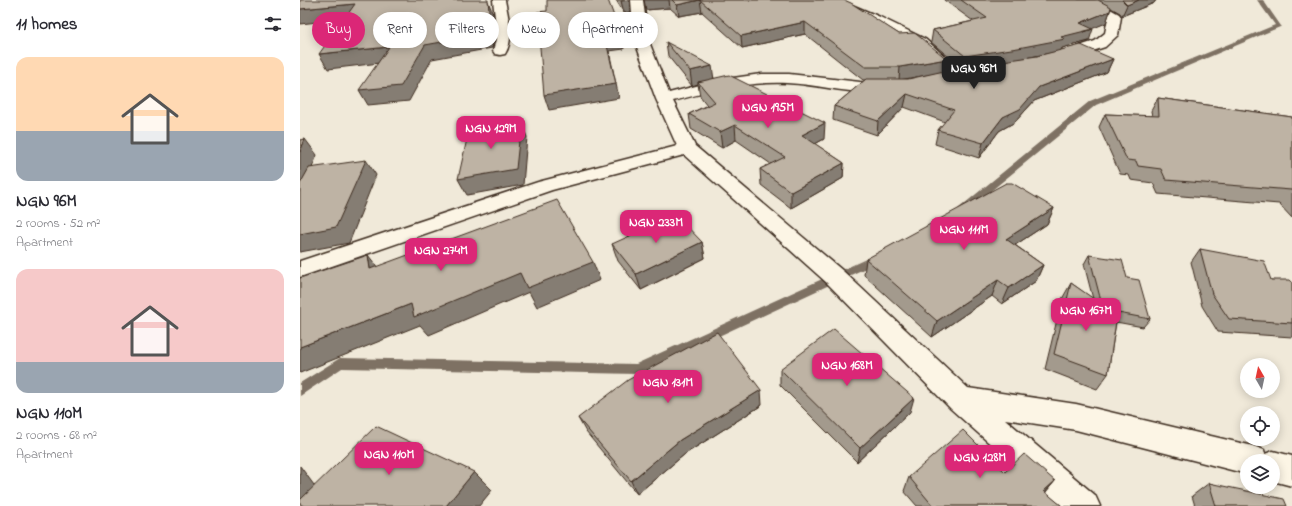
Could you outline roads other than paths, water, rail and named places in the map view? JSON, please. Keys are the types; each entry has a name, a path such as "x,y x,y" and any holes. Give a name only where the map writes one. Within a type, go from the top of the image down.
{"street":[{"path":"499,0 504,35 500,51"},
{"path":"636,0 642,39 664,99 687,149 836,276 961,400 1084,506"},
{"path":"830,0 920,42 964,74 944,78"},
{"path":"1046,61 1100,44 1111,35 1115,17 1085,0"},
{"path":"664,99 730,83 774,78 812,80 869,87 906,86"},
{"path":"300,269 545,186 687,149"},
{"path":"961,400 1076,417 1240,458"},
{"path":"1280,468 1292,471"}],"waterway":[{"path":"962,210 1093,103 1278,26 1260,0"},
{"path":"300,390 340,363 637,369 877,258"}]}
